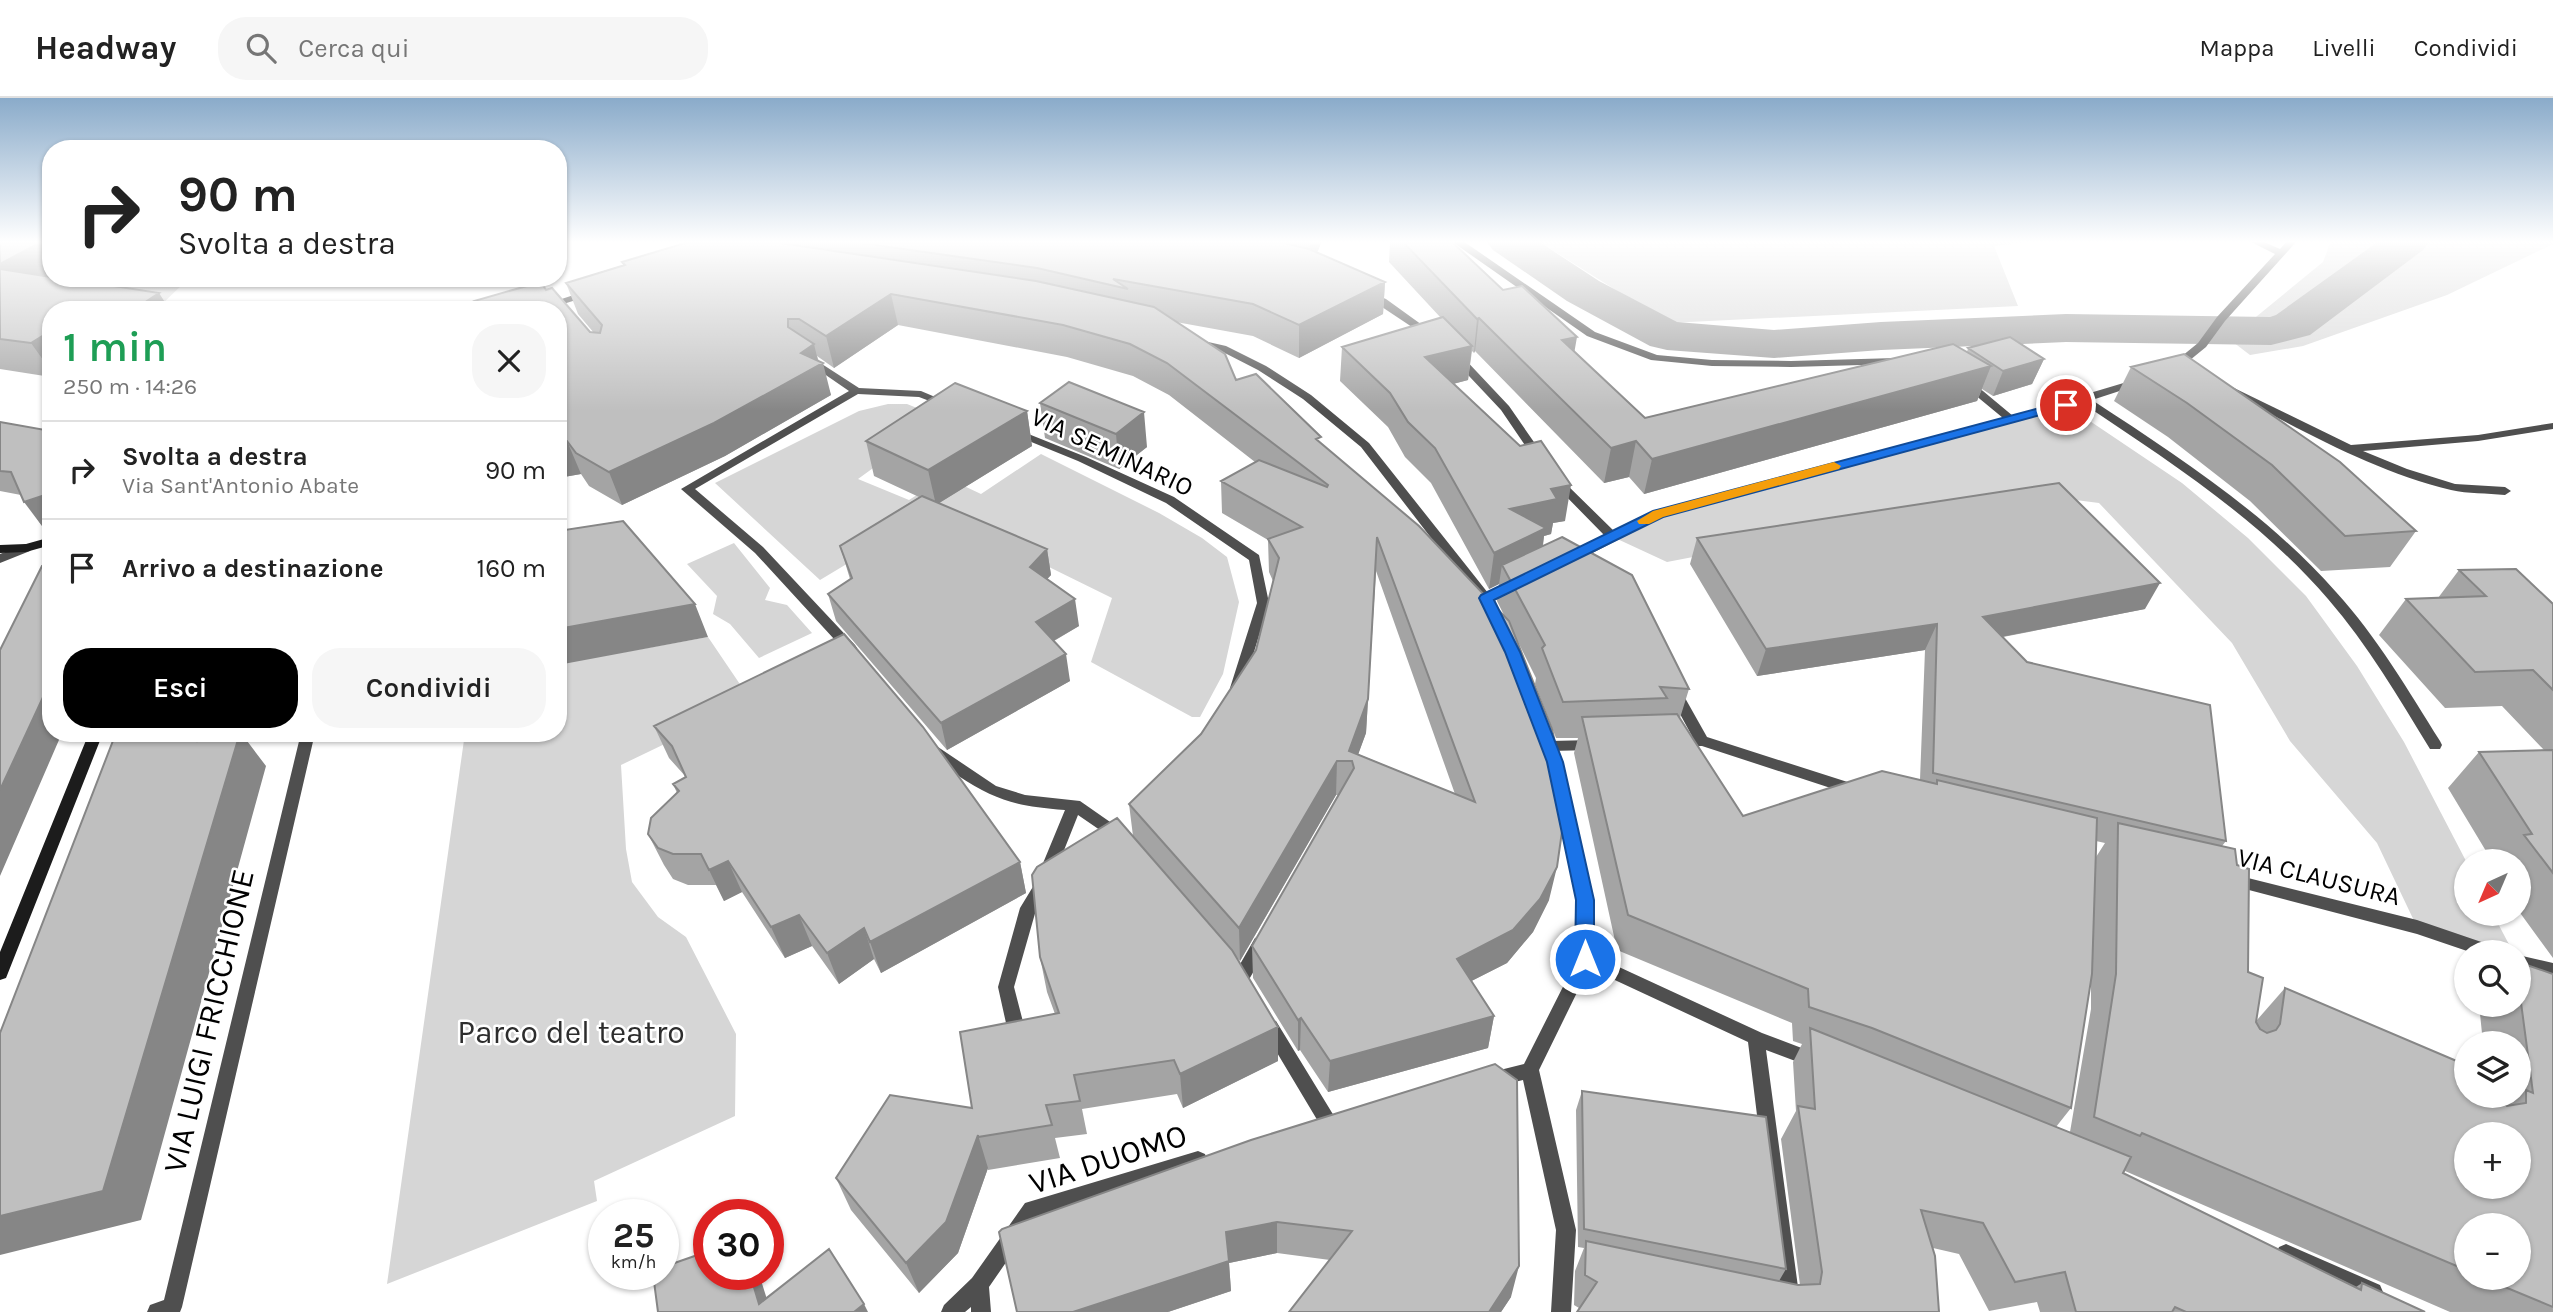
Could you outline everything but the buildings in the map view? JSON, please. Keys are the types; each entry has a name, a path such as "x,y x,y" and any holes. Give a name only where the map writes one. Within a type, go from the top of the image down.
{"street":[{"path":"1374,298 1443,344"},
{"path":"1538,298 1591,334 1655,358 1712,363 1791,364 1905,360"},
{"path":"2168,369 2180,364 2202,345 2240,298"},
{"path":"1187,340 1222,348 1262,369 1307,397 1364,445 1492,596 1497,620"},
{"path":"1452,353 1505,408 1544,465"},
{"path":"802,354 856,391 921,394 958,409"},
{"path":"2180,364 2192,370"},
{"path":"1959,377 2009,418"},
{"path":"1555,566 1581,560 1614,537 1658,514 2009,418 2066,405 2144,380"},
{"path":"2216,382 2349,449 2403,471 2454,486 2505,491"},
{"path":"856,391 687,489 759,550 856,655"},
{"path":"2081,398 2202,478 2259,524 2323,586 2387,667 2435,745"},
{"path":"2349,449 2479,438 2553,426"},
{"name":"VIA SEMINARIO","path":"1008,429 1082,458 1170,500 1255,558 1263,603 1238,687 1230,698"},
{"path":"1550,475 1614,537"},
{"path":"0,559 42,544"},
{"path":"0,549 26,548"},
{"path":"1670,682 1702,741"},
{"path":"925,737 942,758 991,790 1025,801 1075,805 1122,835"},
{"path":"1564,1310 1571,1258 1530,1070 1585,959 1585,900 1548,740 1605,744"},
{"path":"1660,743 1702,741 1875,796"},
{"path":"0,974 92,742"},
{"name":"VIA LUIGI FRICCHIONE","path":"158,1312 172,1307 306,742"},
{"path":"1827,799 1849,788"},
{"path":"1019,1042 1006,987 1028,908 1041,888 1075,805"},
{"name":"VIA CLAUSURA","path":"2210,876 2417,926 2456,940"},
{"path":"1240,978 1266,933"},
{"path":"1585,959 1756,1038 1833,1067"},
{"path":"2531,965 2553,970"},
{"path":"1261,1011 1329,1122"},
{"path":"1756,1038 1790,1307 1764,1297"},
{"path":"1476,1084 1530,1070"},
{"name":"VIA DUOMO","path":"951,1312 979,1284 1032,1209 1212,1156"},
{"path":"2263,1244 2394,1301"},
{"path":"979,1284 981,1312"}],"green space":[{"path":"115,298 169,298 165,301 113,301"},
{"path":"1628,298 2015,298 2018,306 1668,323"},
{"path":"2279,298 2440,298 2303,346 2250,355 2229,339"},
{"path":"888,404 907,404 942,418 858,479 909,500 945,477 981,494 1041,454 1159,513 1202,538 1227,557 1239,602 1223,674 1200,717 1192,717 1091,662 1112,598 935,511 820,580 715,483 859,411"},
{"path":"2066,405 2182,483 2248,538 2306,596 2357,666 2404,742 2460,849 2454,849 2454,926 2499,926 2507,940 2455,940 2417,927 2377,843 2290,741 2232,643 2099,503 2060,498 1953,507 1667,562 1613,537 1658,514"},
{"path":"734,543 770,588 765,600 787,605 812,633 759,658 730,624 713,614 717,596 687,564"},
{"name":"Parco del teatro","path":"708,637 752,702 621,765 626,849 632,882 658,917 686,937 736,1034 735,1116 594,1181 597,1199 588,1199 588,1205 387,1284 464,742 567,742 567,662"}],"waterway":[{"path":"1595,298 1667,336 1774,344 1881,336 2066,328 2271,331 2293,325 2330,298"}],"slow traffic":[{"path":"1644,521 1658,514 1834,466"}],"route":[{"path":"1585,959 1585,900 1555,762 1513,652 1486,598 1658,514 2009,418 2066,405"}]}
